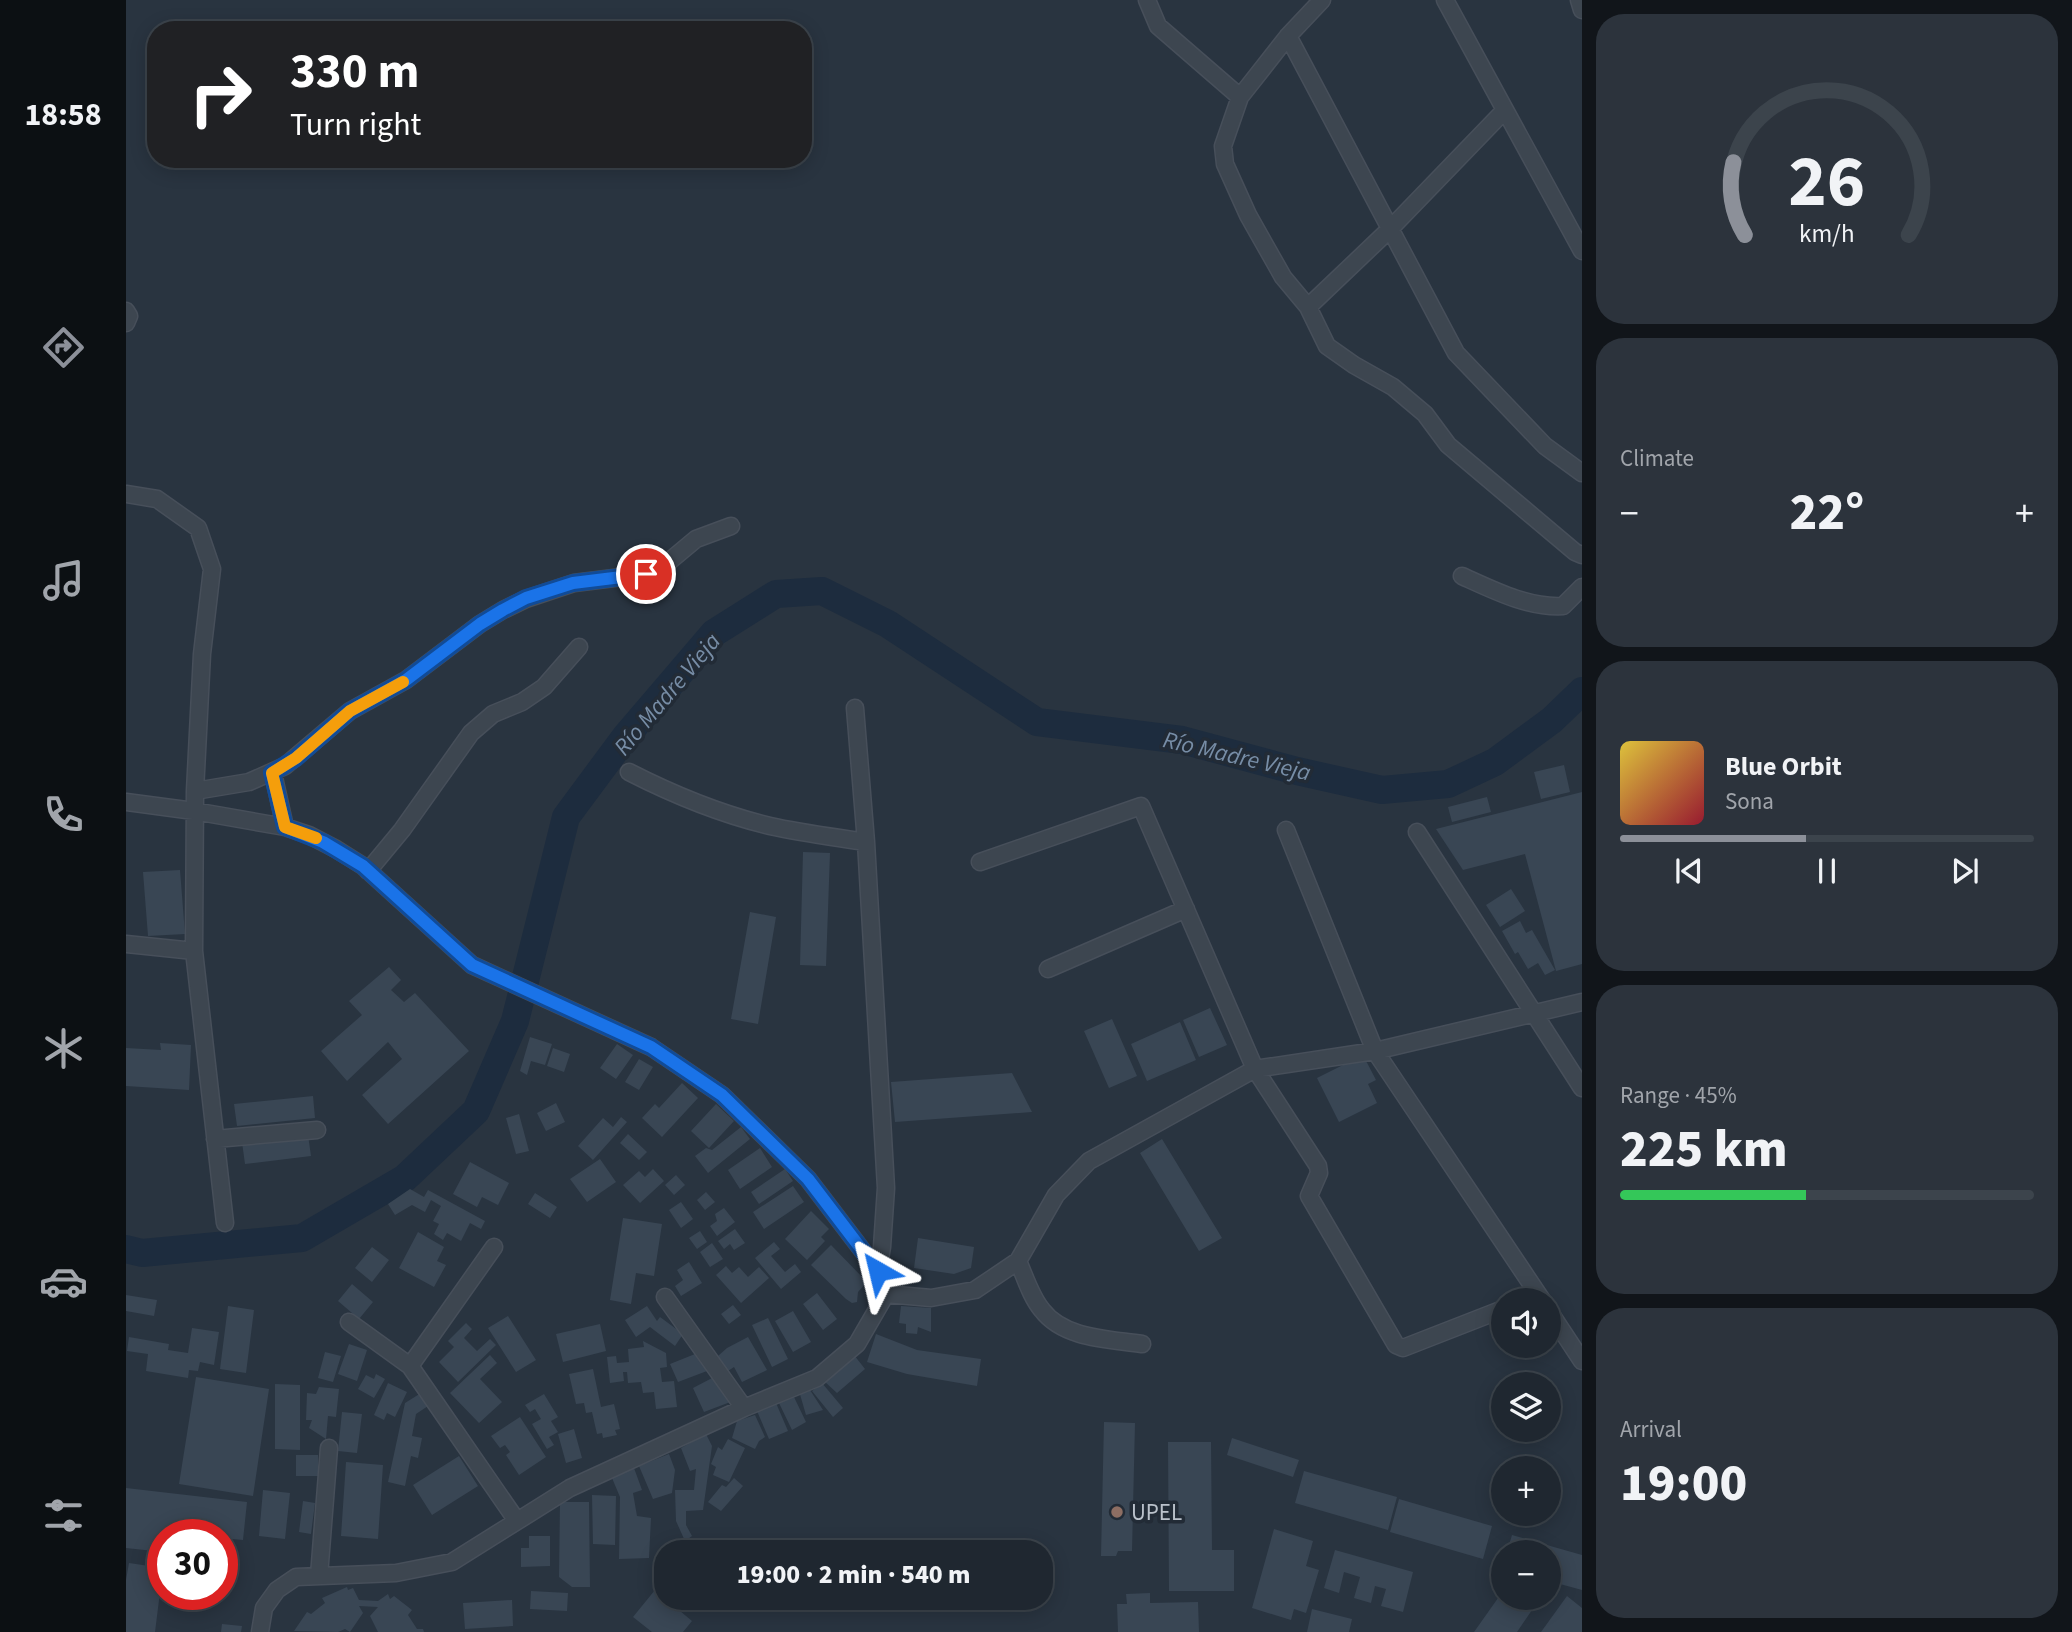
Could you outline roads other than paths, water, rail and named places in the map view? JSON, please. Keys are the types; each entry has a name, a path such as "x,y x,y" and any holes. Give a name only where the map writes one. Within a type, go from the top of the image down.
{"street":[{"path":"1147,0 1158,26 1240,97"},
{"path":"1322,0 1288,36 1240,97 1223,146 1225,164 1248,215 1283,277 1308,307 1327,346 1393,387 1425,414 1448,445 1575,552 1582,555"},
{"path":"1445,0 1582,251"},
{"path":"1579,0 1582,10"},
{"path":"1288,36 1456,353 1545,446 1582,473"},
{"path":"1308,307 1390,229 1504,111"},
{"path":"126,311 126,323"},
{"path":"126,494 157,499 198,528 212,569 202,654 194,811 194,951 225,1223"},
{"path":"195,791 249,782 272,773 296,758 350,711 406,680 480,624 526,598 573,583 646,574 666,564 696,539 731,526"},
{"path":"1462,576 1509,597 1553,607 1563,606 1582,587"},
{"path":"368,871 402,830 471,733 493,713 522,702 544,687 579,647"},
{"path":"855,708 866,842 886,1188 878,1271"},
{"path":"629,772 689,800 745,819 795,831 866,842"},
{"path":"272,773 285,827"},
{"path":"126,802 285,827 309,835 337,849 368,871 472,965 651,1047 722,1095 808,1179 878,1271 886,1294 857,1344 817,1378 744,1408 570,1488 452,1562 396,1573 296,1577 277,1590 264,1608 260,1632"},
{"path":"980,862 1141,806 1255,1069 1318,1166 1319,1173 1309,1195 1396,1345 1403,1348 1491,1314"},
{"path":"1286,830 1375,1051 1528,1288"},
{"path":"1417,832 1582,1088"},
{"path":"1048,969 1186,909"},
{"path":"126,944 194,951"},
{"path":"886,1294 931,1298 975,1290 1018,1261 1056,1195 1089,1161 1255,1069 1375,1051 1582,1002"},
{"path":"215,1139 317,1130"},
{"path":"410,1366 494,1247"},
{"path":"1018,1261 1040,1309 1059,1325 1084,1335 1142,1344"},
{"path":"665,1297 744,1408"},
{"path":"349,1322 410,1366 517,1521"},
{"path":"1561,1329 1582,1361"},
{"path":"319,1576 329,1448"}],"waterway":[{"name":"Río Madre Vieja","path":"126,1249 142,1253 302,1238 405,1178 476,1111 515,1021 566,817 626,736 714,633 776,594 822,591 888,624 1037,722 1182,740 1297,771 1382,790 1448,784 1495,762 1552,720 1582,691"}],"place":[{"name":"UPEL","path":"1117,1512"}]}
